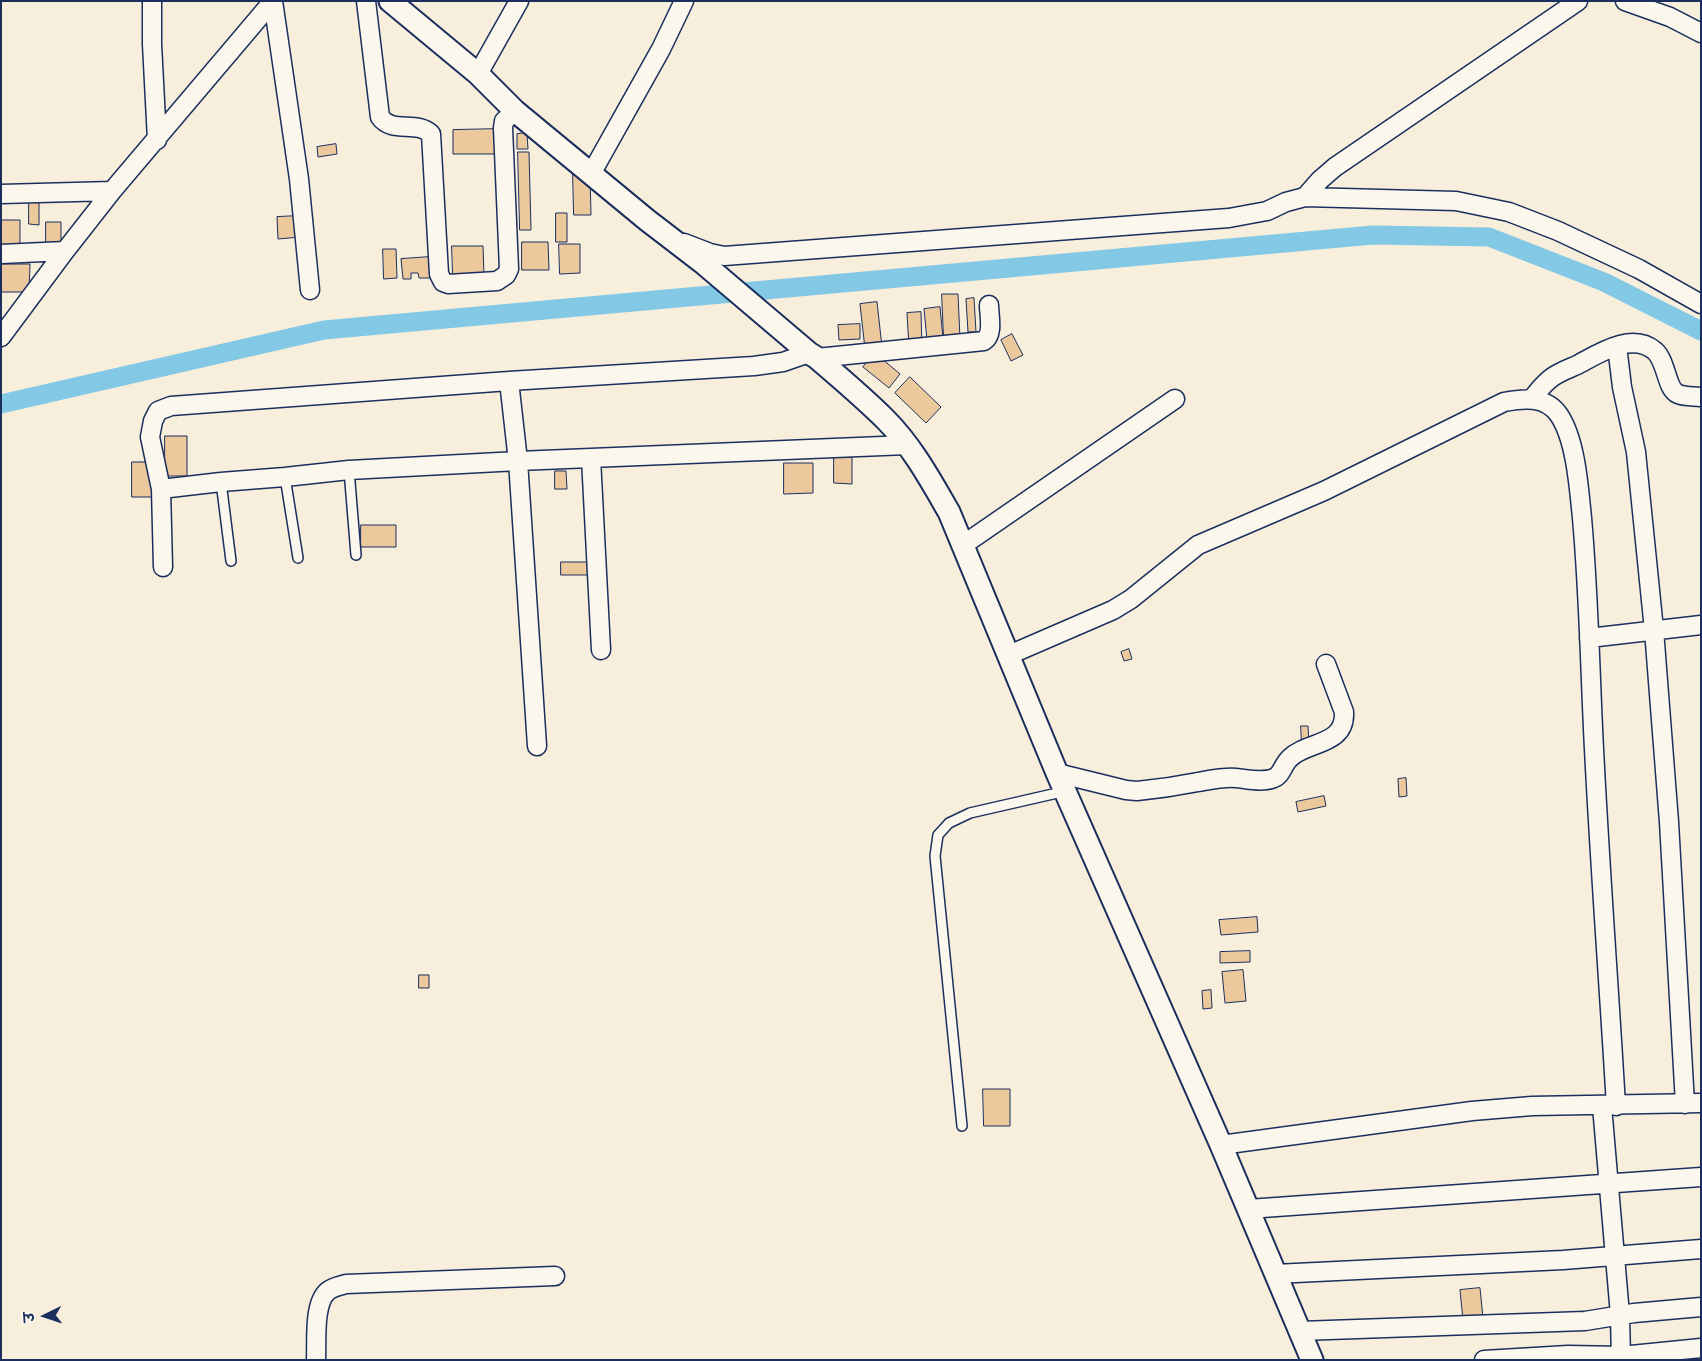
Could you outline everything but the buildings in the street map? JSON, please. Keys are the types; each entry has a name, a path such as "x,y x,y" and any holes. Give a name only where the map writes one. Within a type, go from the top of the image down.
{"street":[{"path":"152,1 152,44 157,140"},
{"path":"1,337 112,191 273,1"},
{"path":"273,1 300,179 310,290"},
{"path":"366,1 380,117 386,124 425,129 431,134 439,274 440,279 448,284 497,281 506,275 509,269 503,128 504,121 515,111"},
{"path":"390,1 478,74 515,111 672,238 813,356 887,421 907,445 936,490 963,545 1062,782 1221,1145 1312,1360"},
{"path":"478,74 519,1"},
{"path":"591,174 661,49 684,1"},
{"path":"1625,1 1670,17 1701,33"},
{"path":"1305,197 1335,167 1569,3"},
{"path":"1,194 112,191"},
{"path":"672,238 710,253 724,256 1229,218 1267,211 1286,202 1305,197 1456,201 1509,212 1558,231 1639,269 1701,304"},
{"path":"1,254 65,251"},
{"path":"163,567 161,489 150,437 153,421 158,412 171,406 509,381 754,366 813,356 984,341 988,338 990,332 989,305"},
{"path":"1532,399 1552,377 1617,346 1633,344 1646,346 1656,352 1664,363 1671,388 1675,392 1680,395 1701,397"},
{"path":"1221,1145 1472,1110 1532,1106 1693,1103 1654,630 1636,452 1622,388 1617,346"},
{"path":"509,381 518,461 537,746"},
{"path":"1009,656 1113,610 1132,599 1198,545 1324,491 1504,402 1522,398 1532,399 1550,405 1559,415 1571,446 1580,496 1586,557 1609,1106 1608,1184 1620,1315 1621,1358"},
{"path":"963,545 1175,399"},
{"path":"161,489 349,470 907,445"},
{"path":"591,458 601,650"},
{"path":"1590,638 1701,625"},
{"path":"1062,782 1137,791 1228,778 1273,779 1279,775 1288,759 1293,755 1328,740 1341,728 1344,712 1326,664"},
{"path":"1248,1209 1701,1177"},
{"path":"1275,1274 1615,1257 1701,1249"},
{"path":"316,1360 318,1311 322,1298 328,1291 338,1286 346,1284 555,1276"},
{"path":"1300,1331 1585,1321 1620,1315 1701,1307"},
{"path":"1484,1360 1568,1355 1621,1358 1701,1348"}],"lane":[{"path":"349,470 356,555"},
{"path":"285,477 298,558"},
{"path":"221,482 231,561"},
{"path":"962,1126 936,856 938,835 949,822 970,813 1062,782"}],"waterway":[{"path":"1,404 324,330 1373,235 1489,237 1604,282 1701,331"}]}
